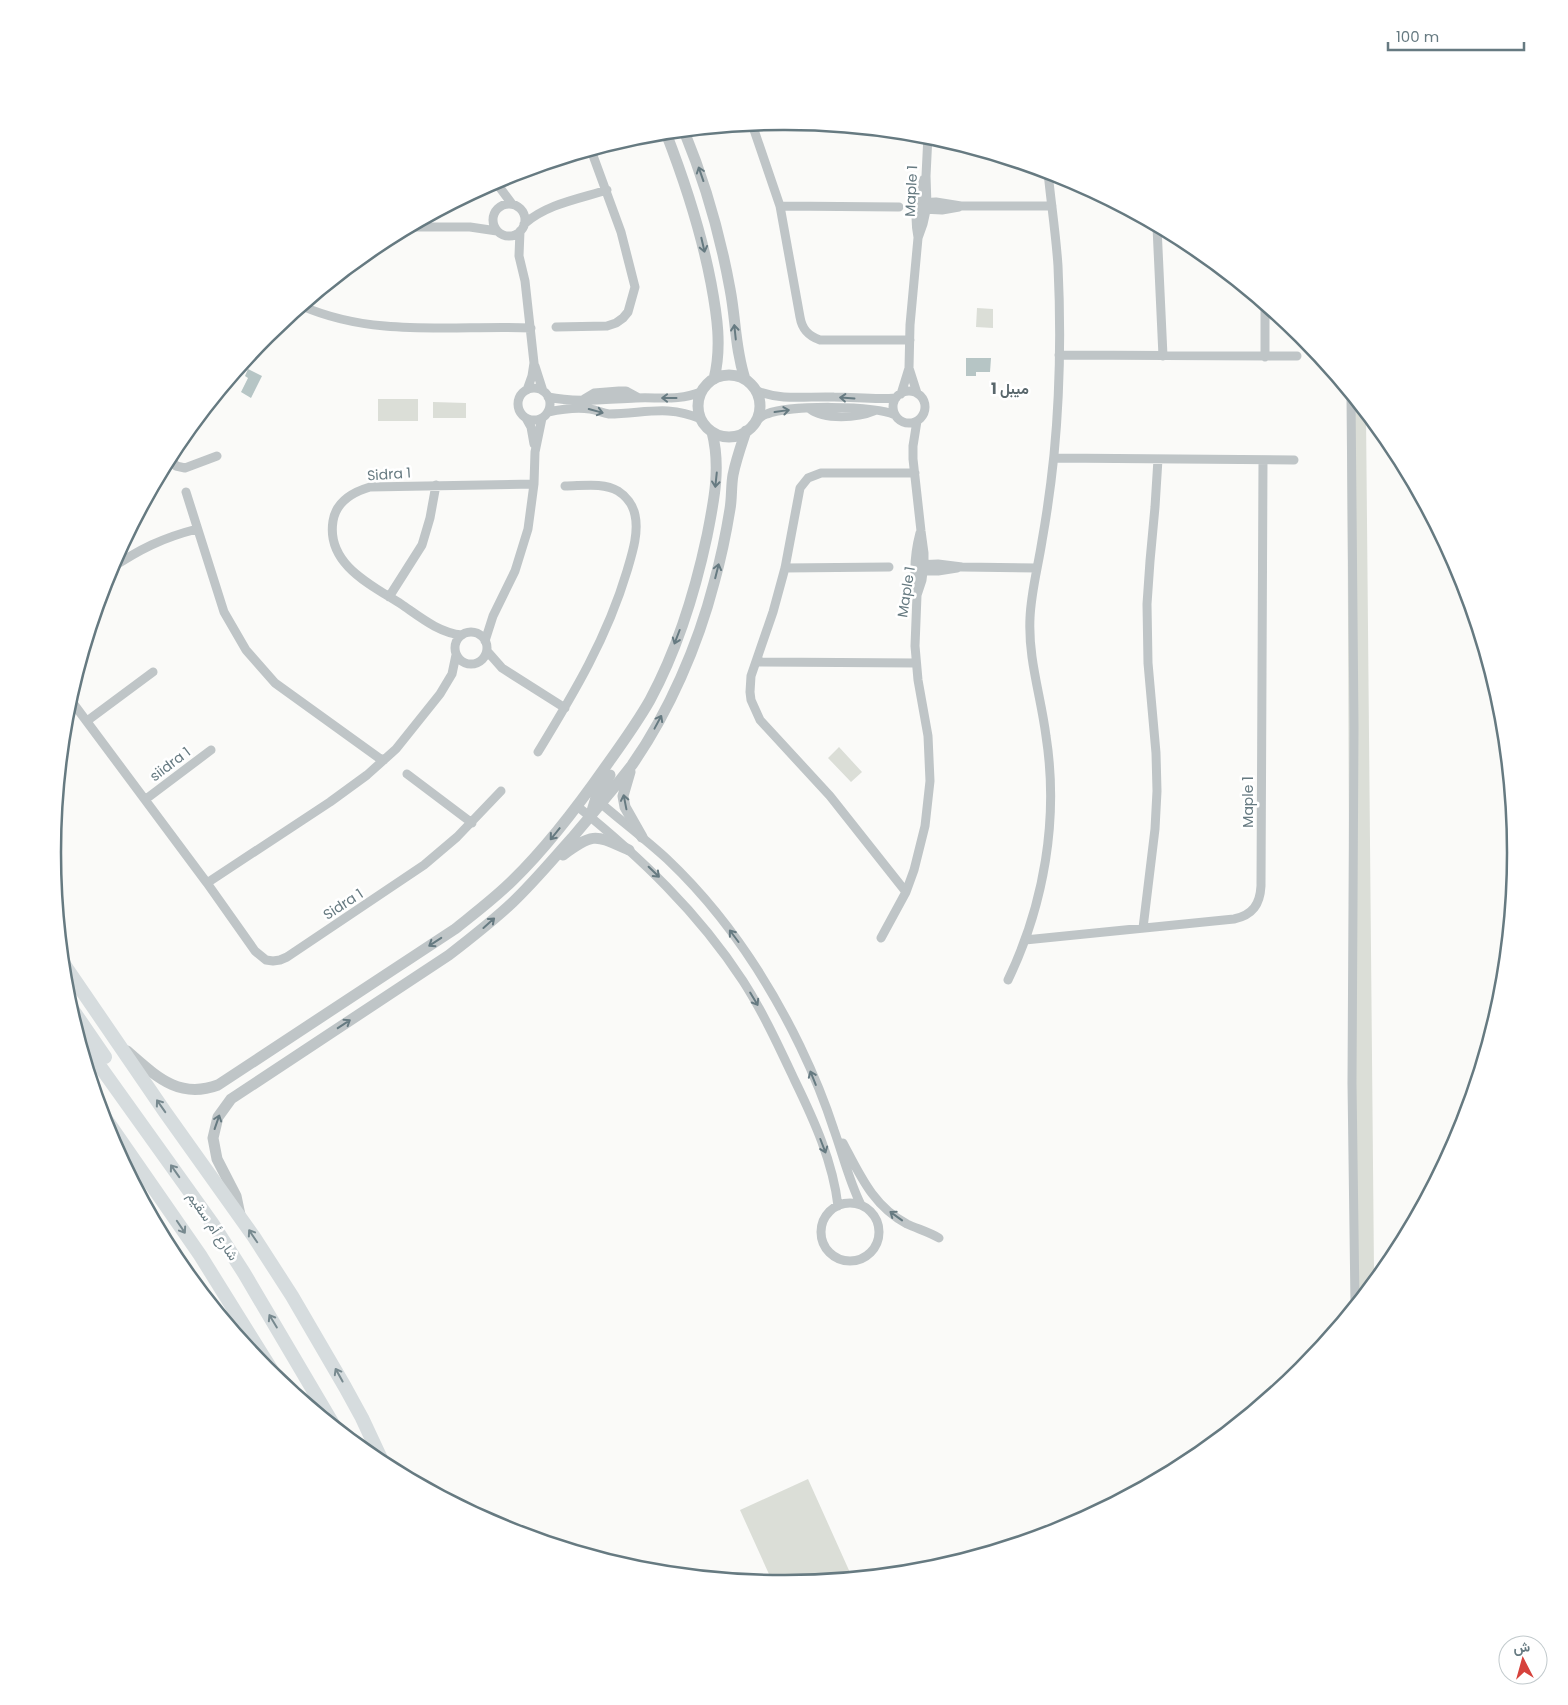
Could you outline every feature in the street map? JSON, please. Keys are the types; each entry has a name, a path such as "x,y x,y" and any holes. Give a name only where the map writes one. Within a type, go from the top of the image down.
{"main road":[{"path":"72,976 240,1217 306,1318 382,1453"},
{"path":"82,1023 117,1074 146,1129"},
{"name":"شارع أم سقيم","path":"90,1052 212,1222 325,1411"},
{"name":"شارع أم سقيم","path":"124,1146 200,1255 257,1346"},
{"path":"362,1418 377,1449"}],"street":[{"path":"754,131 780,206 801,324 808,334 814,338 827,340 910,340"},
{"path":"686,137 698,165 718,228 731,292 737,350 746,379 757,392 760,401 760,411 757,420"},
{"path":"668,140 692,204 708,264 718,336 717,365 714,379"},
{"name":"Maple 1","path":"909,368 918,238 927,206 928,145"},
{"path":"556,328 607,326 623,318 631,304 635,287 622,232 593,155"},
{"path":"918,238 917,206 926,176"},
{"path":"1008,980 1025,940 1040,891 1045,865 1050,814 1050,771 1047,736 1032,669 1030,644 1031,601 1047,513 1058,406 1059,295 1049,180"},
{"path":"450,680 483,659 486,651 485,641 492,616 515,571 522,551 528,529 534,484 535,452 531,427 518,407 522,394 527,390 534,363 525,281 518,256 524,215 500,188"},
{"path":"495,190 493,224 518,256"},
{"path":"423,227 478,228 512,236 531,218 547,208 607,190"},
{"path":"917,206 927,206 941,202 961,206 1052,206"},
{"path":"463,227 473,225 495,212 502,205 547,208"},
{"path":"780,206 899,207"},
{"path":"1157,235 1163,356"},
{"path":"308,308 336,318 394,328 531,328"},
{"path":"1265,357 1266,314"},
{"path":"1059,355 1297,356"},
{"path":"534,363 550,402 535,452"},
{"path":"642,837 625,807 623,796 633,764 654,730 672,694 702,622 724,545 733,475 746,432 757,420 768,413 788,410 810,409 818,414 830,416 860,415 877,409 912,423 922,417 925,404 917,393 909,368"},
{"path":"909,368 894,403 898,418 913,446"},
{"path":"240,1217 236,1196 217,1159 214,1144 218,1117 231,1099 449,955 483,929 544,870 590,817 595,798 650,700 667,663 681,626 700,564 710,520 717,474 717,457 712,432 701,419 698,406 701,392 708,382 714,379 730,375 746,379"},
{"path":"527,390 538,389 546,394 570,401 584,400 594,392 626,391 637,398 675,398 701,392"},
{"path":"757,392 772,397 830,397 874,400 898,396 906,391 917,393"},
{"path":"1352,407 1354,728 1352,1083 1355,1295"},
{"path":"526,418 536,420 565,408 590,409 607,414 666,410 684,413 701,419"},
{"name":"Maple 1","path":"881,938 906,892 920,849 925,826 930,781 928,736 916,663 917,595 919,568 924,553 920,531 913,446 917,421"},
{"path":"712,432 733,436 746,432"},
{"path":"175,465 180,468 185,468 217,456"},
{"path":"1054,458 1294,460"},
{"path":"1143,928 1155,829 1157,791 1156,753 1148,663 1147,604 1158,459"},
{"name":"Maple 1","path":"1025,940 1242,917 1255,908 1259,902 1261,877 1264,460"},
{"path":"906,892 830,796 756,714 750,692 751,676 773,612 785,568 798,495 803,483 814,474 827,472 915,473"},
{"name":"Sidra 1","path":"439,629 356,575 338,554 332,531 334,515 338,506 347,497 370,487 534,484"},
{"path":"389,597 422,545 436,485"},
{"path":"538,752 580,683 606,629 622,585 636,532 632,506 626,497 617,490 597,485 565,486"},
{"path":"186,492 224,612 234,632 255,662 275,683 378,758 384,760"},
{"path":"123,561 154,542 197,529"},
{"path":"919,568 938,564 962,567 1037,568"},
{"path":"785,568 889,567"},
{"path":"207,883 330,802 384,760 407,736 450,680 454,668 456,643 492,616"},
{"path":"439,629 482,636 485,641"},
{"path":"439,629 462,662 502,668"},
{"path":"486,651 502,668 565,708"},
{"path":"757,662 916,663"},
{"path":"87,721 153,672"},
{"name":"Sidra 1","path":"76,706 146,799 255,951 266,960 280,960 407,878 441,852 472,823 501,791"},
{"name":"siidra 1","path":"146,799 212,750"},
{"path":"118,1044 170,1084 192,1090 218,1085 456,928 513,880 577,806 595,798 633,764"},
{"path":"407,774 472,823"},
{"path":"595,798 667,860 699,893 742,948 781,1011 800,1047 834,1128 851,1183 861,1205"},
{"path":"577,806 630,850 667,886 702,925 728,960 777,1042 806,1103 829,1162 838,1206"},
{"path":"544,870 586,839 601,838 630,850"},
{"path":"834,1128 861,1180 882,1205 894,1216 939,1238"},
{"path":"845,1203 861,1205 870,1210 876,1217 880,1233 878,1242 866,1257 852,1261 839,1259 827,1249 823,1242 822,1225 825,1217 831,1210 845,1203"}],"shaded area":[{"path":"977,308 993,309 993,328 976,327"},
{"path":"966,358 991,358 990,372 976,372 976,376 966,376"},
{"path":"248,369 262,376 251,398 241,392 248,378 245,376"},
{"path":"378,399 418,399 418,421 378,421"},
{"path":"1347,401 1366,425 1374,1269 1351,1299"},
{"path":"433,402 466,403 466,418 433,418"},
{"path":"839,747 862,772 851,782 828,758"},
{"path":"808,1479 850,1572 769,1575 740,1510"}],"district":[{"name":"ميبل 1","path":"1010,389"}]}
